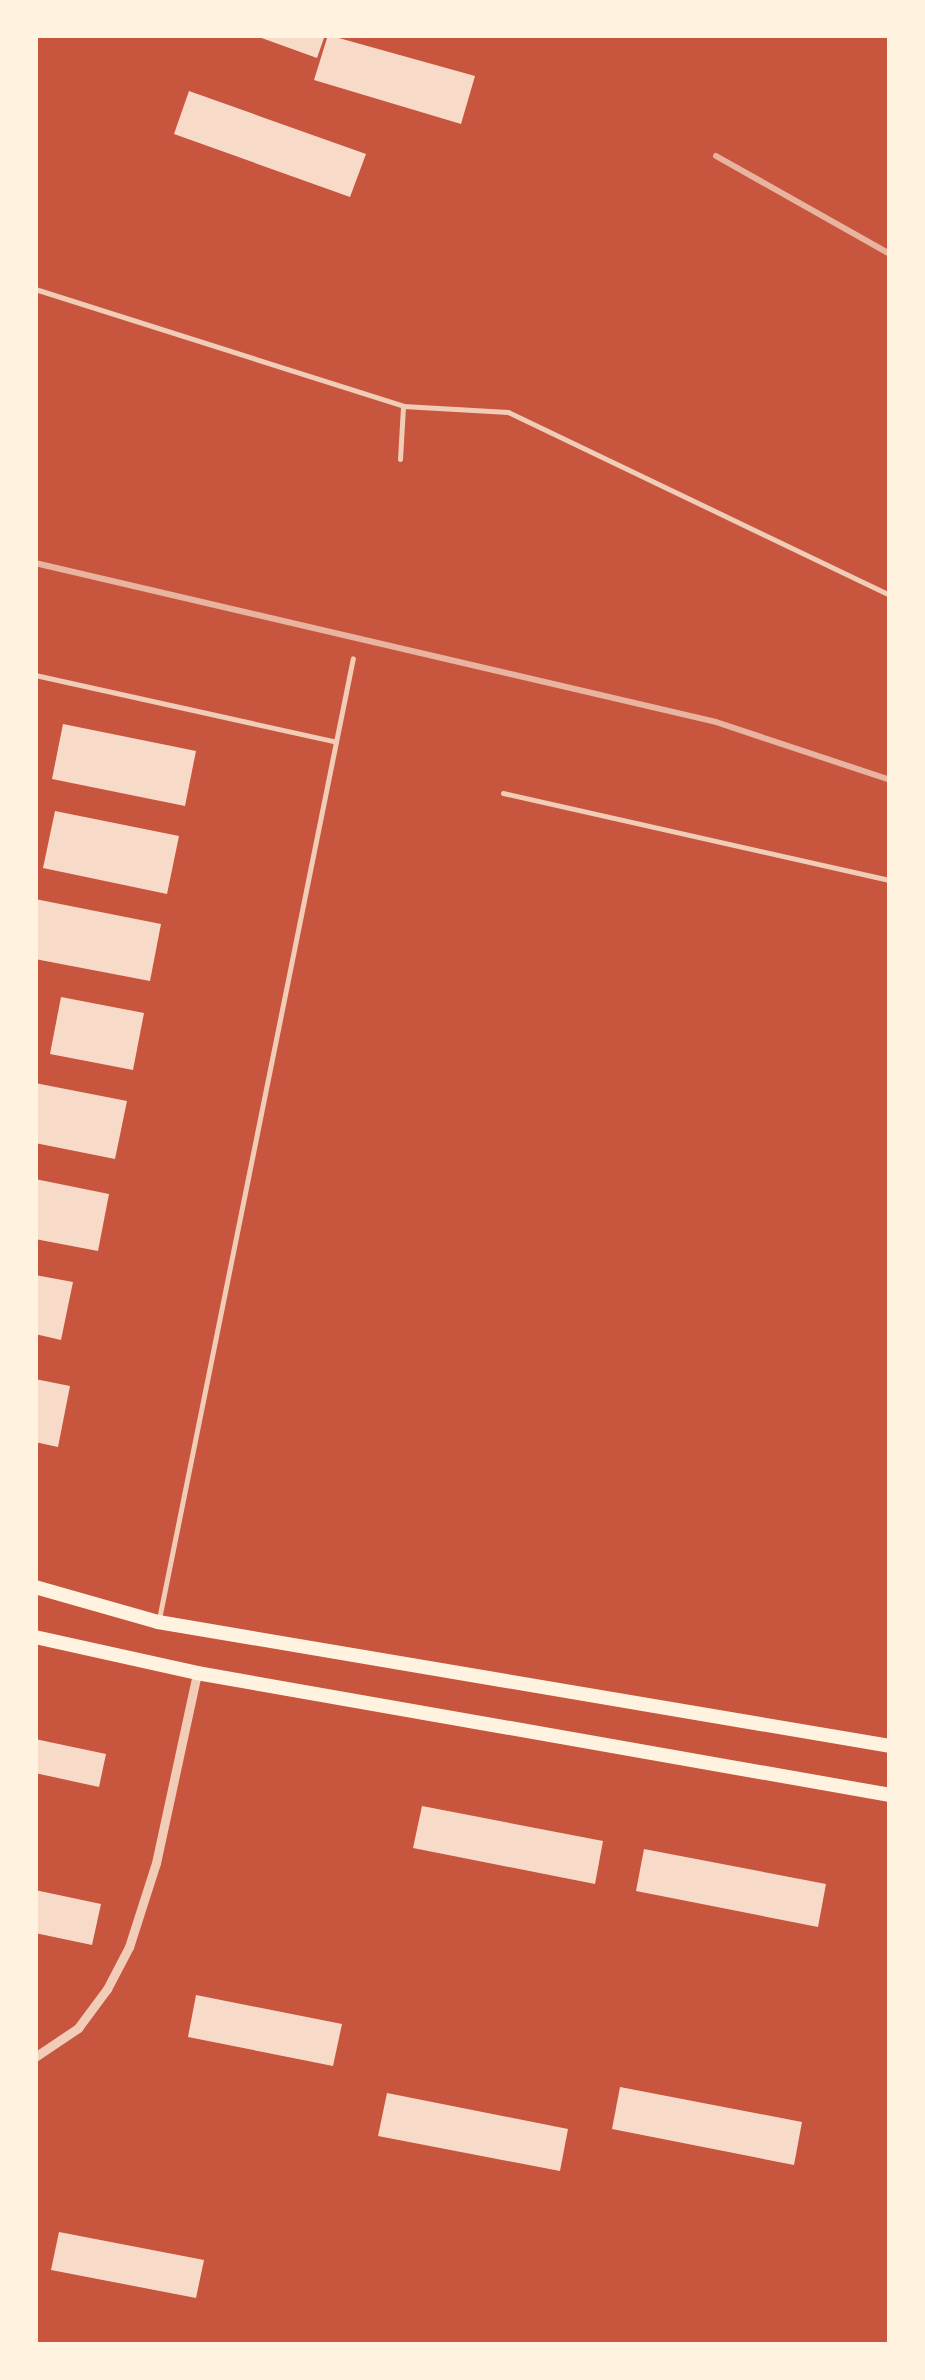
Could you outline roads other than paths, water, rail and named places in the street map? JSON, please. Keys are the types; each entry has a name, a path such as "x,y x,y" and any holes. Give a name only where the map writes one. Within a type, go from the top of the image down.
{"main road":[{"path":"35,1587 158,1622 890,1746"},
{"path":"35,1638 197,1673 890,1795"}],"street":[{"path":"35,2058 78,2028 107,1989 128,1947 156,1864 197,1673"}],"lane":[{"path":"35,289 403,406 508,412 890,595"},
{"path":"400,459 403,406"},
{"path":"158,1622 353,658"},
{"path":"35,675 336,742"},
{"path":"502,793 890,880"}],"railway":[{"path":"716,156 890,254"},
{"path":"35,563 716,722 890,780"}]}
